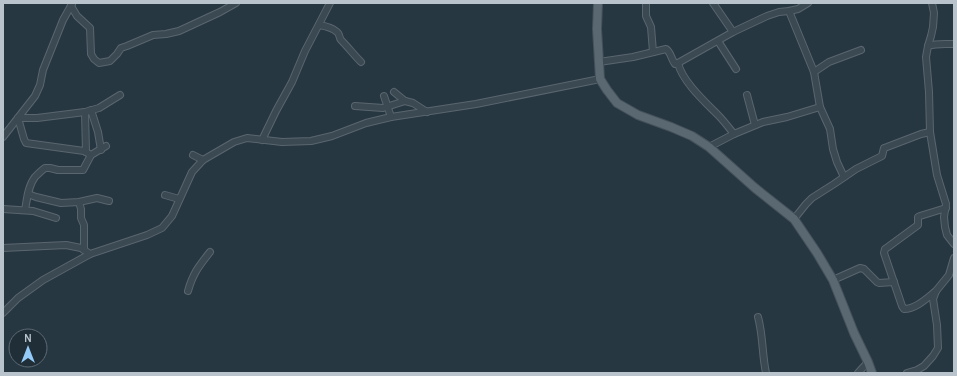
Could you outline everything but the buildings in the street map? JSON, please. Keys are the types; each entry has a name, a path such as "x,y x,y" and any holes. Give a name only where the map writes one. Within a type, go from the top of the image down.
{"main road":[{"path":"598,3 597,29 600,79 617,103 638,115 692,136 709,147 755,188 794,219 833,280 872,373"}],"street":[{"path":"72,5 77,16 90,28 91,54 99,63 110,61 121,48 153,36 179,31 236,3"},
{"path":"262,140 330,3"},
{"path":"646,3 646,16 650,26 653,52"},
{"path":"713,3 733,32"},
{"path":"599,62 633,57 666,49 669,51 674,64 678,63 733,32 767,16 779,12 798,9 808,3"},
{"path":"932,3 934,13 926,57 930,132 937,175 946,204 944,217 945,227 954,244"},
{"path":"3,137 35,96 63,20 72,5"},
{"path":"789,11 814,72 820,107 830,129 833,149 844,177"},
{"path":"319,25 336,31 339,34 340,39 361,62"},
{"path":"718,41 736,69"},
{"path":"928,46 941,43 954,44"},
{"path":"814,72 829,62 861,50"},
{"path":"678,63 680,70 694,90 734,134"},
{"path":"3,314 18,298 87,252 147,235 162,228 172,216 192,172 203,160 234,142 247,138 282,142 311,141 332,136 366,123 391,117 476,104 600,79"},
{"path":"394,92 404,101 413,103 427,112"},
{"path":"18,118 37,118 88,111 99,108 120,95"},
{"path":"747,95 755,125"},
{"path":"384,96 391,117"},
{"path":"355,106 383,108 404,101"},
{"path":"709,147 734,134 763,122 787,117 820,107"},
{"path":"18,118 26,142 88,153 103,148 98,132 88,111"},
{"path":"25,210 31,182 44,168 58,170 83,170 88,153 88,111"},
{"path":"794,219 812,198 856,169 882,156 884,148 930,132"},
{"path":"193,155 203,160"},
{"path":"28,194 61,203 79,202 97,198 109,201"},
{"path":"165,195 179,199"},
{"path":"79,202 81,218 84,225 87,252"},
{"path":"3,208 33,211 56,218"},
{"path":"946,208 920,216 918,225 885,249 884,253 904,309 920,303 936,291 949,275 954,258"},
{"path":"3,248 66,245 80,248 87,252"},
{"path":"188,291 196,269 210,252"},
{"path":"833,280 860,268 864,269 879,283 894,282"},
{"path":"907,373 924,366 938,348 937,325 933,299 936,291"},
{"path":"758,317 761,327 766,373"},
{"path":"858,373 868,362"}]}
